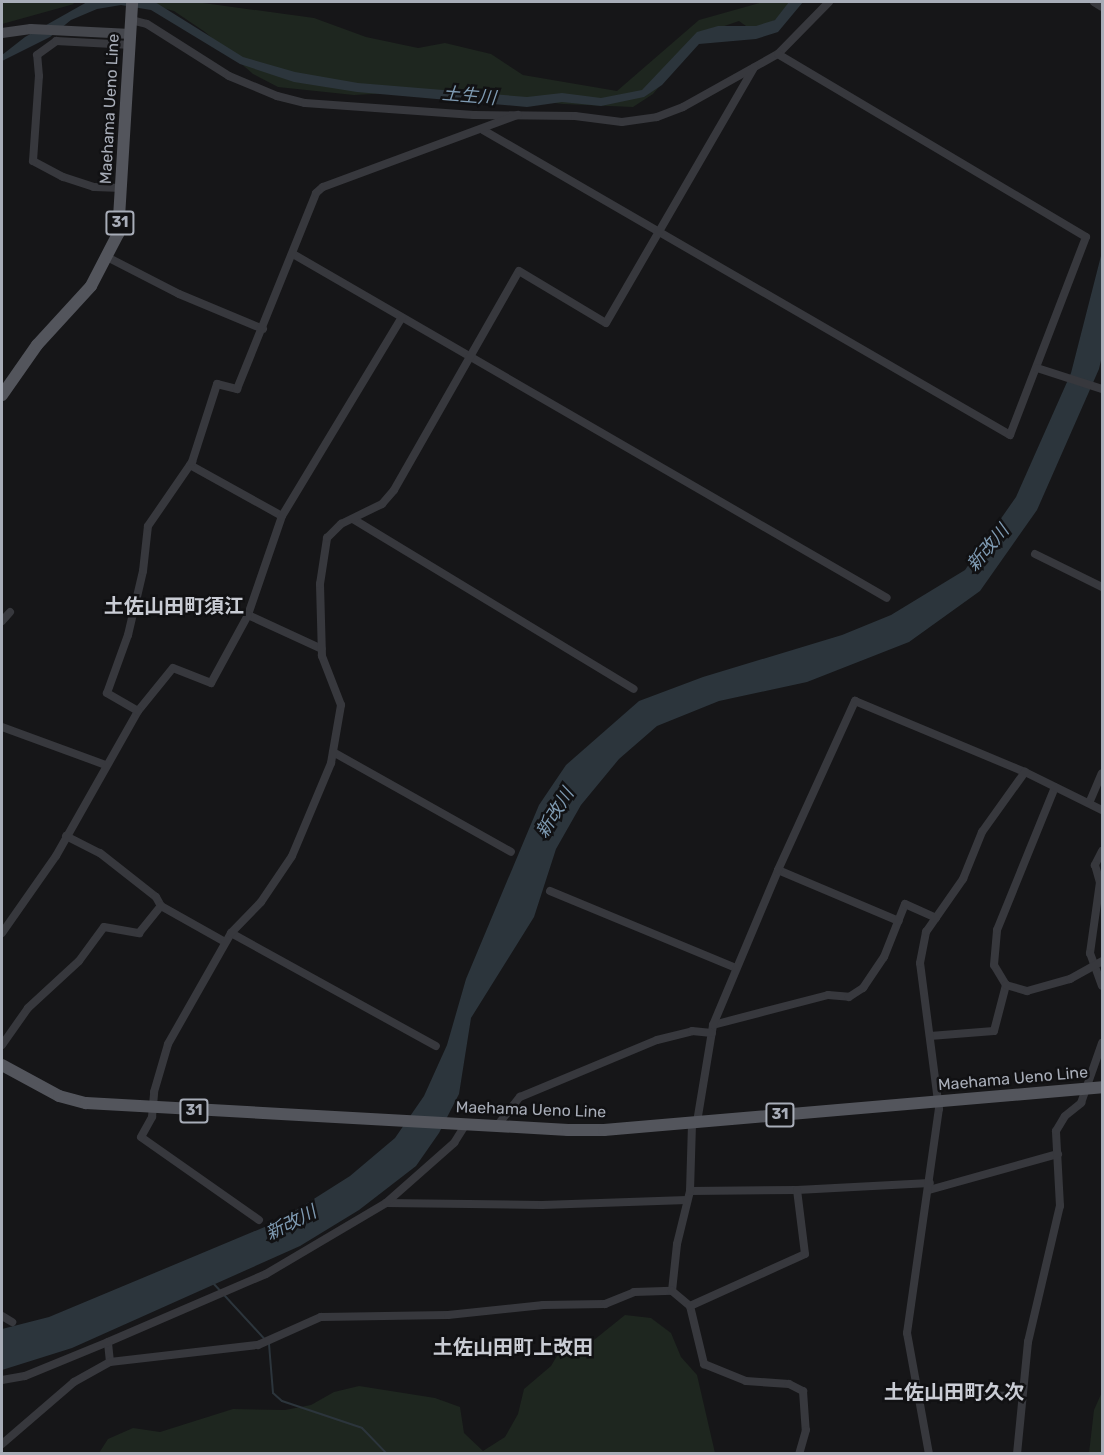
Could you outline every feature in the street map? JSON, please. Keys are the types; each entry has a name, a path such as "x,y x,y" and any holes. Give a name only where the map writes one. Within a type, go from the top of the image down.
{"main road":[{"name":"Maehama Ueno Line","path":"2,395 37,345 91,286 118,234 132,11"},
{"name":"Maehama Ueno Line","path":"2,1065 59,1096 86,1103 154,1110 604,1130 1102,1087"}],"street":[{"path":"132,11 147,24 229,76 277,96 383,109 622,122 657,117 754,68 778,54 829,2"},
{"path":"1094,2 1102,7"},
{"path":"2,33 31,29 131,40"},
{"path":"122,188 94,187 63,177 33,160 39,76 37,55 56,41 131,40"},
{"path":"483,130 1010,435 1086,237 778,54"},
{"path":"259,1220 141,1137 154,1110 154,1092 168,1044 225,942 261,902 291,856 333,753 341,705 324,665 321,560 331,532 382,504 394,490 472,358 519,271 606,323 754,68"},
{"path":"138,711 107,693 128,635 143,571 148,526 190,465 217,384 237,389 316,193 323,187 483,130 518,115"},
{"path":"293,254 887,598"},
{"path":"107,257 179,294 263,329"},
{"path":"2,933 51,864 138,711 173,668 211,684 248,615 282,516 402,317"},
{"path":"1037,368 1102,388"},
{"path":"190,465 282,516"},
{"path":"353,519 634,689"},
{"path":"1035,554 1102,587"},
{"path":"2,621 10,612"},
{"path":"248,615 322,649"},
{"path":"672,1291 677,1244 690,1191 694,1122 713,1029 777,870 855,701 1025,772 1090,801 1102,810"},
{"path":"2,727 106,765"},
{"path":"333,753 511,852"},
{"path":"929,1454 907,1333 939,1102 920,963 926,932 963,879 982,832 1025,772"},
{"path":"1090,801 1102,773"},
{"path":"1055,787 997,930 994,965 1006,985 1027,991 1070,979 1099,963"},
{"path":"66,836 100,853 156,897 160,906 225,942"},
{"path":"1102,850 1095,866 1101,882 1090,953 1099,963 1102,986"},
{"path":"777,870 899,921"},
{"path":"550,891 736,968"},
{"path":"497,1126 520,1097 657,1040 692,1031 713,1029 828,995 849,997 863,988 884,957 905,904 936,918"},
{"path":"2,1046 28,1008 79,961 105,927 140,933 160,906"},
{"path":"231,933 436,1046"},
{"path":"930,1036 994,1031 1006,985"},
{"path":"1017,1454 1028,1342 1060,1206 1056,1131 1065,1116 1081,1103 1102,1043"},
{"path":"2,1380 25,1376 266,1274 386,1203 454,1143 462,1123"},
{"path":"690,1191 929,1186 1058,1154"},
{"path":"690,1306 805,1254 797,1190"},
{"path":"386,1203 542,1205 687,1200"},
{"path":"3,1439 74,1382 110,1362 258,1345 321,1317 448,1316 543,1305 605,1304 634,1292 672,1291 690,1306 704,1364 746,1381 789,1384 803,1391 806,1430 799,1454"},
{"path":"2,1316 12,1322"},
{"path":"108,1342 110,1362"},
{"path":"917,1394 1023,1396"}],"shaded area":[{"path":"2,2 72,2 74,4 2,24"},
{"path":"141,2 196,2 314,18 366,37 418,48 445,43 491,54 523,75 617,91 699,20 763,2 793,2 779,18 753,31 739,21 704,33 653,94 633,107 563,104 447,90 354,95 278,87 253,74 205,32 174,11"},
{"path":"625,1315 651,1318 671,1333 681,1357 697,1375 715,1453 99,1453 108,1439 133,1428 160,1432 233,1409 285,1410 311,1405 334,1392 359,1386 435,1398 460,1407 464,1433 483,1451 505,1437 518,1414 524,1389 551,1366 564,1344 584,1348"},
{"path":"1102,1392 1102,1453 1089,1453 1094,1410"}],"water":[{"name":"土生川","path":"87,2 155,2 243,57 295,72 358,83 527,97 562,93 601,98 642,90 697,32 718,26 756,26 775,20 789,2 803,2 778,32 756,39 699,44 662,85 644,97 601,106 562,102 527,107 357,92 294,82 240,64 151,10 121,5 97,9 71,20 50,37 2,61 2,55 25,37"},
{"name":"新改川","path":"1102,252 1102,356 1099,369 1037,510 980,591 909,642 807,682 719,701 657,726 619,759 581,805 556,849 534,917 471,1018 459,1094 439,1133 416,1166 359,1210 300,1246 72,1348 2,1370 2,1329 49,1317 279,1221 350,1176 395,1138 424,1096 447,1045 466,979 539,805 566,765 639,701 703,677 842,635 891,615 965,570 1016,497 1071,373"}],"waterway":[{"path":"213,1283 269,1344 273,1393 282,1401 362,1428 387,1454"}],"district":[{"name":"土佐山田町須江","path":"174,606"},
{"name":"土佐山田町上改田","path":"513,1347"},
{"name":"土佐山田町久次","path":"954,1392"}]}
